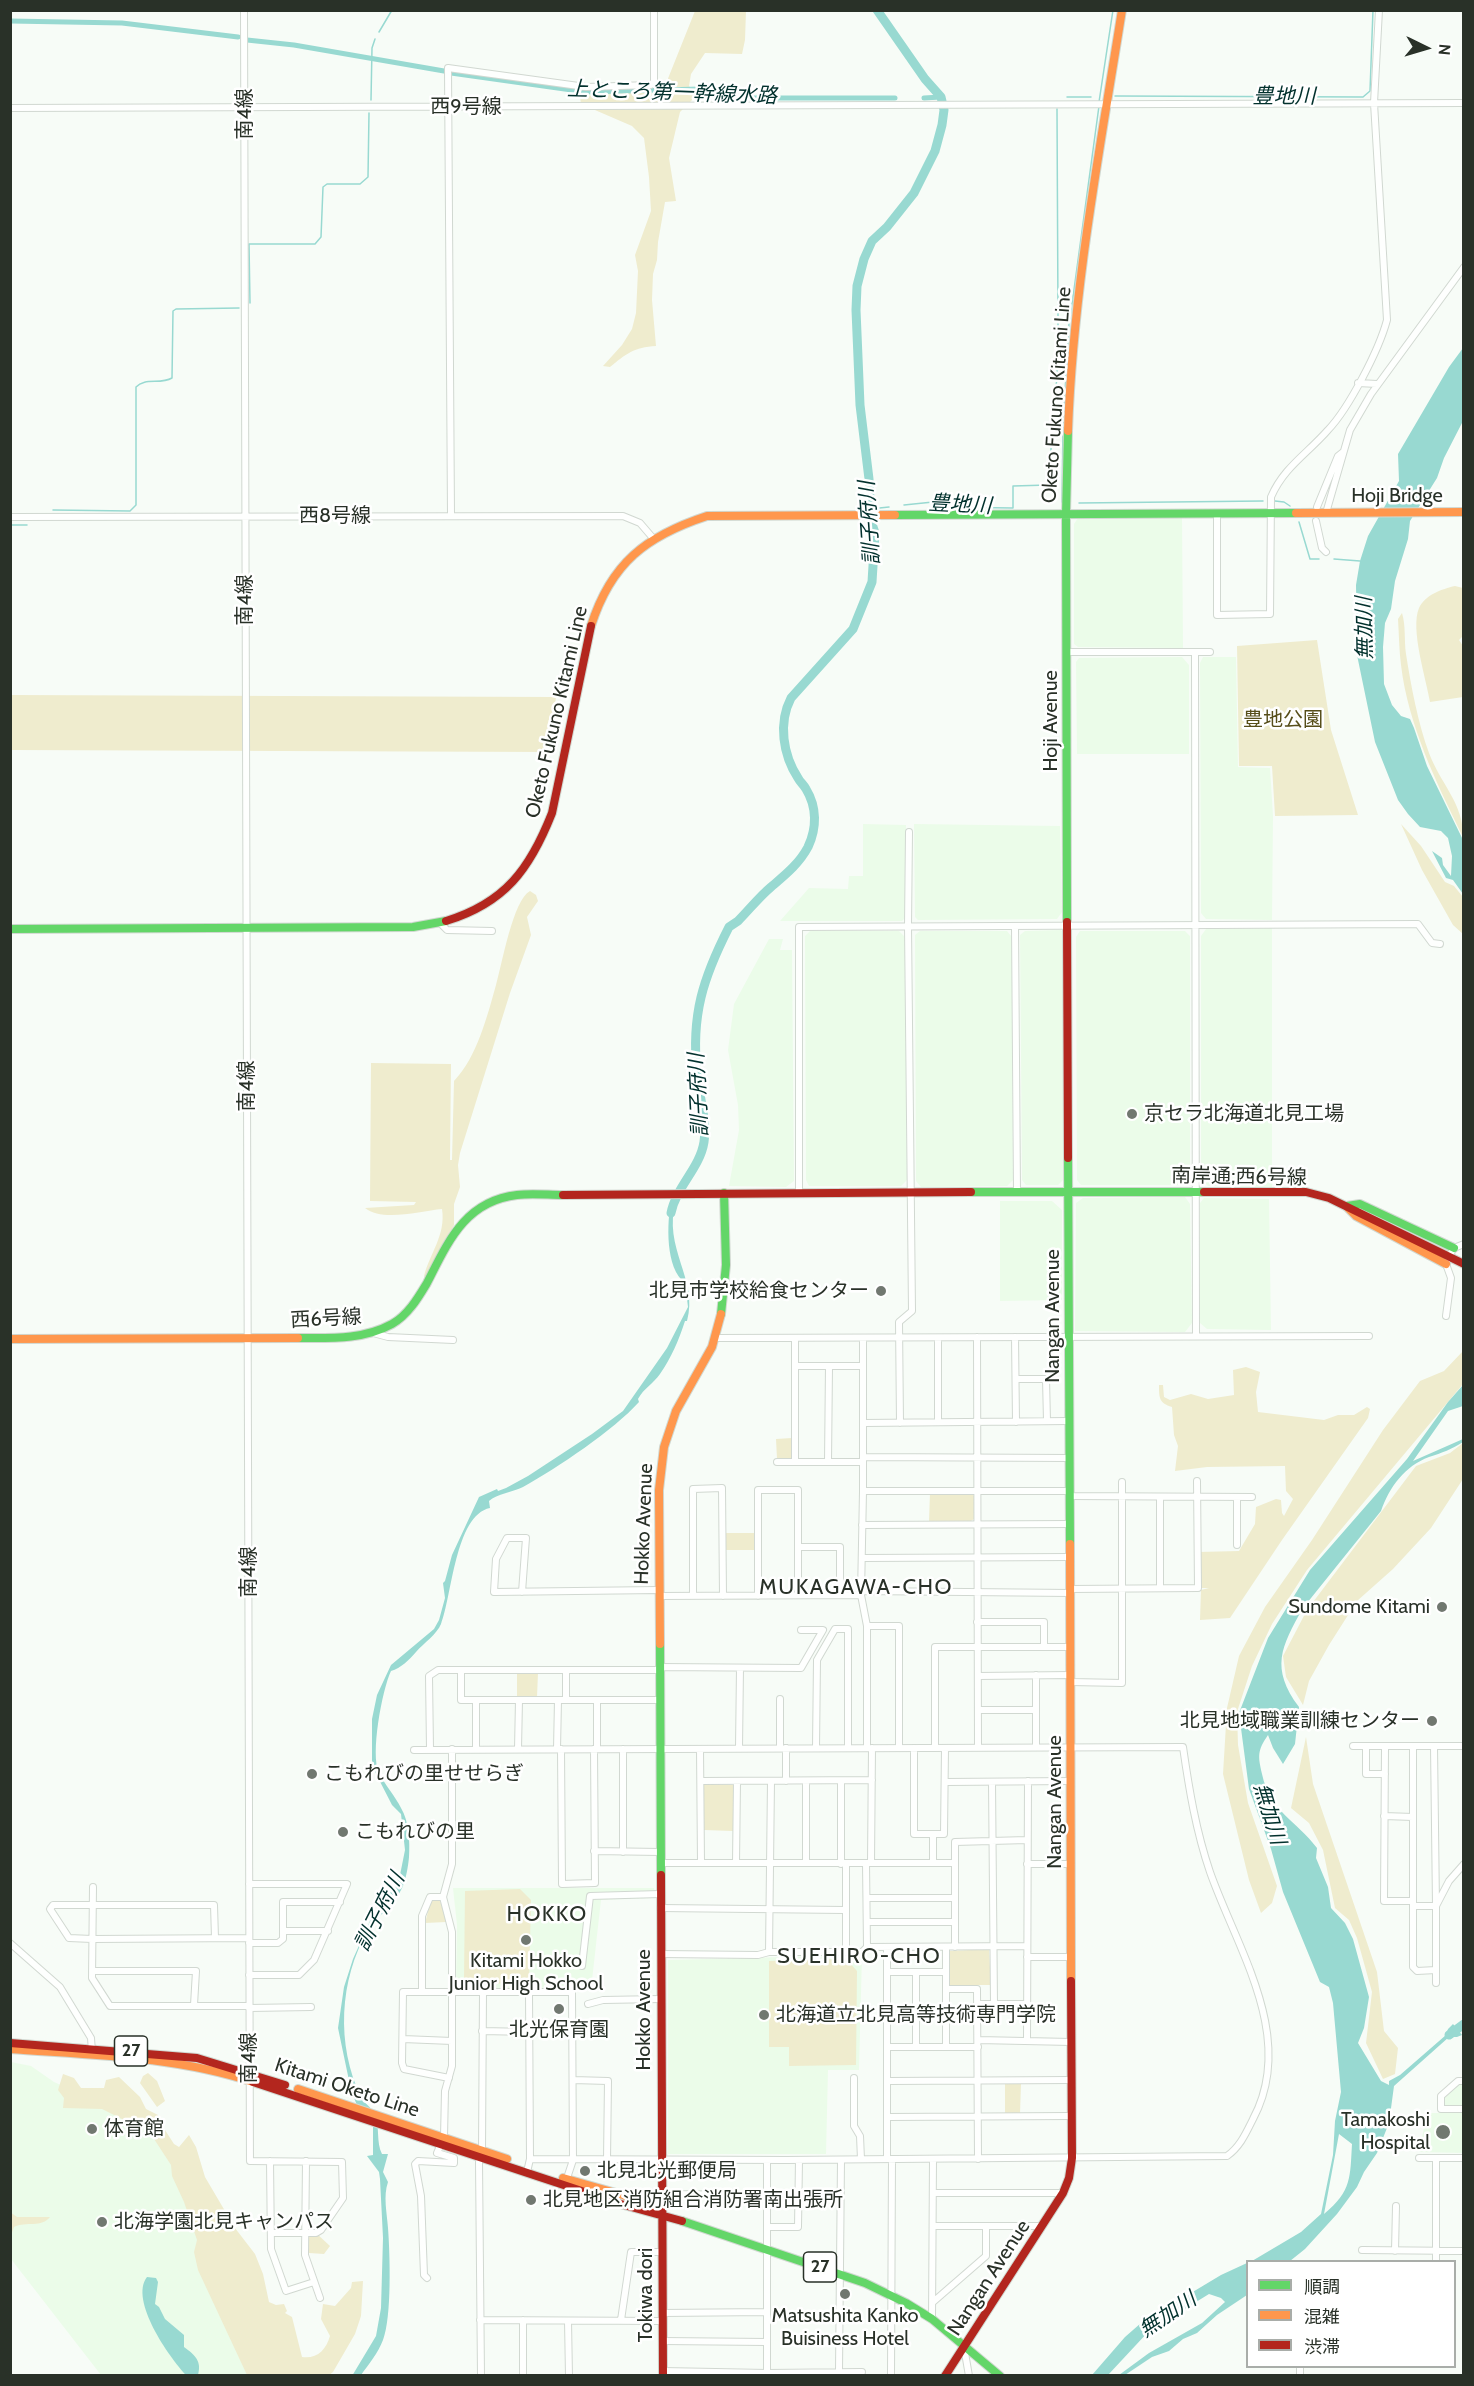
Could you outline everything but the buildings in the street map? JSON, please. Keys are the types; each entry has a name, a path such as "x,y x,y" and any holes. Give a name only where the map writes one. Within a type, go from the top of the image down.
{"main road":[{"name":"Oketo Fukuno Kitami Line","path":"10,929 413,927 441,924 474,911 496,898 519,876 536,852 552,813 594,612 605,588 623,563 652,537 679,524 707,516 1066,514 1067,438 1075,328 1101,105 1122,10"},
{"name":"Hoji Bridge","path":"1328,513 1464,512"},
{"path":"1066,514 1328,513"},
{"name":"Hoji Avenue","path":"1066,514 1069,1192"},
{"path":"724,1193 1069,1192"},
{"name":"南岸通;西6号線","path":"1069,1192 1306,1192 1347,1206 1464,1264"},
{"name":"Nangan Avenue","path":"945,2376 1063,2193 1069,2178 1072,2158 1069,1192"},
{"name":"西6号線","path":"10,1339 248,1338 351,1336 372,1333 391,1325 414,1305 426,1288 453,1234 476,1210 491,1202 516,1195 724,1193"},
{"name":"Hokko Avenue","path":"662,2214 659,1490 662,1460 671,1423 715,1338 723,1308 725,1288 724,1193"},
{"path":"1347,1206 1360,1204 1453,1250"},
{"path":"1347,1206 1356,1216 1447,1262"},
{"name":"Kitami Oketo Line","path":"10,2043 186,2063 250,2076 390,2124 529,2166 566,2182 647,2205 662,2214 840,2274 892,2296 933,2319 964,2348 978,2356 1000,2376"},
{"name":"Kitami Oketo Line","path":"10,2049 92,2052"},
{"name":"Tokiwa dori","path":"662,2214 663,2373"}],"street":[{"name":"南4線","path":"244,10 250,2161 270,2162"},
{"path":"451,515 448,68 586,87 651,85 654,82 654,10"},
{"path":"1217,513 1217,615 1270,614 1271,497 1279,480 1328,430 1345,408 1383,334 1387,314 1374,103 1379,10"},
{"name":"西9号線","path":"10,108 1464,103"},
{"path":"1328,513 1350,430 1377,384 1464,267"},
{"path":"1358,382 1377,384"},
{"path":"1317,507 1338,456 1344,452"},
{"name":"西8号線","path":"10,517 622,516 640,523 652,537"},
{"path":"1316,521 1322,549 1326,552"},
{"path":"1067,652 1210,652"},
{"path":"1195,652 1196,1335"},
{"path":"900,1423 899,1322 912,1311 909,832"},
{"path":"441,924 447,930 492,931"},
{"path":"799,1192 799,927 1418,924 1432,943 1440,945"},
{"path":"1015,926 1017,1192"},
{"path":"1453,1250 1464,1244"},
{"path":"1446,1316 1450,1278 1447,1262"},
{"path":"372,1333 388,1337 453,1340"},
{"path":"715,1338 1369,1336"},
{"path":"977,1337 978,1748"},
{"path":"1015,1337 1016,1422"},
{"path":"795,1338 795,1462"},
{"path":"661,1954 758,1955 768,1952 862,1952 867,1947 872,1780 869,1748 867,1626 861,1593 863,1338"},
{"path":"938,1338 938,1422"},
{"path":"795,1366 862,1366"},
{"path":"828,1462 829,1366"},
{"path":"1016,1379 1046,1379 1047,1421"},
{"path":"864,1423 1069,1421"},
{"path":"777,1462 1070,1458"},
{"path":"522,1593 526,1538 507,1538 496,1559 494,1592 522,1593 659,1593 723,1596 840,1596 861,1593 1071,1591 1121,1587 1198,1588 1197,1481"},
{"path":"978,1676 1036,1675 1122,1683 1122,1482"},
{"path":"693,1595 693,1489 722,1488 723,1596"},
{"path":"758,1596 758,1490 798,1490 798,1595"},
{"path":"863,1491 1252,1497"},
{"path":"1160,1497 1160,1587"},
{"path":"1237,1497 1237,1545"},
{"path":"862,1525 1070,1524"},
{"path":"799,1547 840,1547 840,1596"},
{"path":"862,1558 1070,1557"},
{"path":"977,1622 1044,1622 1044,1647"},
{"path":"867,1626 899,1626 899,1748"},
{"path":"816,1748 817,1660 835,1629 848,1629 848,1748"},
{"path":"430,1749 429,1676 438,1670 801,1668 823,1630 801,1630"},
{"path":"935,1748 935,1647 1070,1647"},
{"path":"739,1748 740,1668"},
{"path":"461,1670 461,1700 659,1700"},
{"path":"566,1670 559,1749 562,1884 595,1883 597,1700"},
{"path":"1036,1675 1036,1747"},
{"path":"780,1699 786,1781"},
{"path":"476,1700 476,1749"},
{"path":"518,1749 519,1700"},
{"path":"978,1710 1036,1710"},
{"path":"1353,1746 1464,1746"},
{"path":"1366,1746 1366,1774 1385,1774"},
{"path":"1413,1746 1413,1967 1417,1971 1436,1970"},
{"path":"1434,1746 1436,1983"},
{"path":"414,1750 1183,1747 1197,1827 1210,1871 1265,2014 1269,2042 1268,2064 1258,2110 1235,2150 1227,2156 573,2160 529,2166 529,1992"},
{"path":"1385,1747 1384,1901 1436,1906"},
{"path":"914,1748 914,1834 944,1834 945,1748"},
{"path":"427,2278 424,2275 421,2196 414,2168 418,2161 454,2163 454,2158 437,2153 443,2141 444,2103 452,2066 453,2041 452,1932 443,1897 452,1864 452,1749"},
{"path":"623,1749 623,1852"},
{"path":"700,1749 701,1863"},
{"path":"701,1781 872,1780"},
{"path":"736,1863 737,1781"},
{"path":"768,1952 771,1781"},
{"path":"806,1781 806,1863"},
{"path":"841,1781 846,1952"},
{"path":"1028,1781 1028,2041"},
{"path":"946,1782 1071,1781"},
{"path":"992,1782 994,2004"},
{"path":"1384,1816 1413,1816"},
{"path":"933,1834 933,1862"},
{"path":"955,1947 955,1842 1027,1840"},
{"path":"594,1851 660,1852"},
{"path":"660,1863 955,1863"},
{"path":"1027,1864 1071,1864"},
{"path":"1436,1906 1449,1881 1464,1864"},
{"path":"249,1884 347,1884 314,1960 299,1975 249,1975"},
{"path":"93,1887 92,1978 110,2006 311,2007"},
{"path":"582,1966 591,1896 660,1894"},
{"path":"422,1992 422,1916 430,1897 443,1897"},
{"path":"867,1898 955,1898"},
{"path":"215,1938 214,1905 53,1905 50,1909 67,1938 215,1938 278,1942 283,1939 283,1902 340,1902"},
{"path":"660,1908 845,1910"},
{"path":"867,1922 955,1922"},
{"path":"283,1931 328,1931"},
{"path":"10,1943 60,1987 91,2038 92,2052"},
{"path":"867,1947 1027,1946"},
{"path":"887,1947 891,2376"},
{"path":"946,1948 946,2046"},
{"path":"1027,1957 1071,1957"},
{"path":"92,1971 195,1971 194,2005"},
{"path":"887,1972 946,1972"},
{"path":"916,1972 916,2046"},
{"path":"946,1989 977,1989 978,2159"},
{"path":"449,2078 404,2069 402,2063 403,1992 573,1992 573,2160 566,2182"},
{"path":"481,2376 483,1992"},
{"path":"588,2004 603,2000 661,1999"},
{"path":"978,2004 1027,2004"},
{"path":"482,2031 530,2032"},
{"path":"403,2039 453,2041"},
{"path":"887,2047 1028,2041 1071,2042"},
{"path":"854,2078 854,2127 860,2136 861,2159"},
{"path":"573,2080 608,2081 607,2160"},
{"path":"888,2081 1071,2080"},
{"path":"1464,2081 1458,2081 1441,2096 1441,2109 1464,2109"},
{"path":"887,2117 1072,2116"},
{"path":"1419,2158 1464,2158"},
{"path":"1436,2158 1436,2260"},
{"path":"933,2159 933,2319"},
{"path":"767,2160 767,2374"},
{"path":"768,2227 798,2227 798,2160"},
{"path":"839,2371 841,2160"},
{"path":"306,2161 305,2255 320,2298"},
{"path":"271,2233 316,2233 321,2230 343,2198 342,2162 270,2162 271,2249 286,2291 314,2282"},
{"path":"933,2193 1063,2193"},
{"path":"661,2194 768,2195"},
{"path":"1395,2251 1396,2206"},
{"path":"933,2226 1043,2226"},
{"path":"933,2302 986,2256 986,2226"},
{"path":"1362,2250 1464,2251"},
{"path":"621,2320 631,2252 662,2252"},
{"path":"480,2320 621,2320 767,2312"},
{"path":"523,2320 523,2376"},
{"path":"568,2321 568,2376"},
{"path":"662,2341 767,2342"},
{"path":"964,2348 969,2376"},
{"path":"663,2373 862,2372"}],"shaded area":[{"path":"1182,517 1183,648 1078,647 1074,644 1074,524 1078,518"},
{"path":"1182,657 1189,665 1189,754 1077,754 1076,662 1079,658"},
{"path":"1203,657 1236,657 1238,767 1270,768 1273,816 1272,920 1206,919 1201,913 1200,663"},
{"path":"863,824 906,825 906,917 902,921 780,921 809,888 848,889 849,876 863,876"},
{"path":"914,824 1060,826 1062,912 1057,919 918,920 915,917"},
{"path":"1272,928 1272,1187 1208,1186 1201,1179 1201,936 1206,929"},
{"path":"1061,930 1064,934 1063,1180 1058,1185 1026,1185 1022,1180 1020,935 1025,931"},
{"path":"810,931 899,931 905,937 907,1180 901,1186 809,1186 806,1180 805,936"},
{"path":"920,931 1007,931 1012,937 1013,1180 1007,1186 921,1187 916,1181 915,935"},
{"path":"1080,931 1185,931 1190,936 1190,1179 1183,1185 1081,1185 1077,1180 1076,937"},
{"path":"769,939 783,939 780,950 792,950 794,1181 786,1187 729,1186 739,1130 738,1105 728,1050 734,1004"},
{"path":"1185,1197 1190,1204 1192,1323 1185,1332 1075,1331 1076,1203 1083,1198"},
{"path":"1204,1198 1269,1199 1271,1330 1207,1329 1200,1323 1200,1203"},
{"path":"1000,1201 1052,1201 1062,1210 1062,1300 1000,1301"},
{"name":"Kitami Hokko Junior High School","path":"453,1888 654,1888 655,1898 601,1900 591,1989 456,1989 457,1925"},
{"name":"北海道立北見高等技術専門学院","path":"862,1955 859,2070 828,2070 826,2154 668,2154 668,1960"},
{"name":"北海学園北見キャンパス","path":"11,2062 31,2066 54,2082 121,2112 146,2119 173,2165 250,2375 101,2375 11,2259"},
{"name":"Tamakoshi Hospital","path":"1459,2083 1463,2083 1463,2153 1419,2152 1427,2113 1442,2113 1442,2096"}],"green space":[{"path":"695,11 746,11 742,54 705,53 691,74 689,86 697,95 680,112 669,158 676,201 665,202 653,274 652,300 656,346 636,350 610,367 603,366 622,345 632,329 636,313 638,271 635,255 651,211 649,177 644,138 632,126 581,104 580,97 607,88 665,86"},
{"path":"1455,586 1463,588 1463,636 1459,640 1463,646 1463,697 1430,702 1417,641 1417,617 1419,608 1425,600 1439,591"},
{"path":"1402,613 1405,649 1421,729 1434,764 1460,814 1463,837 1425,754 1410,710 1400,654 1398,619"},
{"name":"豊地公園","path":"1317,640 1331,730 1358,815 1275,816 1272,766 1239,766 1237,646"},
{"path":"11,695 556,697 549,752 11,750"},
{"path":"1401,824 1421,846 1445,882 1454,886 1463,897 1463,934 1453,925 1422,870"},
{"path":"530,891 536,895 538,901 527,917 531,935 510,993 460,1153 458,1165 460,1187 454,1204 454,1225 426,1280 424,1276 442,1227 442,1209 391,1215 372,1212 365,1208 414,1205 416,1202 370,1201 371,1063 451,1064 450,1160 452,1160 454,1081 475,1049 493,997 513,919 524,897"},
{"path":"1463,1351 1463,1384 1307,1570 1272,1624 1252,1666 1237,1712 1238,1745 1248,1803 1277,1886 1272,1903 1261,1913 1249,1880 1223,1774 1227,1708 1239,1656 1265,1607 1312,1540 1383,1430 1420,1381 1444,1371"},
{"path":"1246,1367 1260,1372 1256,1392 1258,1412 1324,1420 1338,1415 1354,1415 1367,1407 1370,1409 1368,1418 1230,1618 1200,1620 1201,1590 1209,1588 1198,1588 1198,1552 1239,1551 1255,1524 1256,1507 1276,1499 1281,1500 1284,1516 1293,1499 1286,1491 1285,1466 1207,1467 1175,1471 1178,1446 1174,1435 1172,1407 1164,1404 1161,1399 1159,1385 1163,1385 1164,1397 1170,1400 1191,1394 1208,1399 1234,1395 1233,1370"},
{"path":"792,1438 793,1459 777,1459 776,1439"},
{"path":"1463,1443 1463,1479 1431,1528 1393,1569 1357,1601 1309,1681 1303,1705 1286,1677 1283,1656 1307,1610 1416,1466 1450,1453"},
{"path":"930,1493 972,1493 974,1519 929,1522"},
{"path":"726,1533 756,1533 756,1550 726,1550"},
{"path":"517,1673 538,1673 537,1697 517,1697"},
{"path":"1306,1737 1313,1784 1377,1972 1384,2031 1398,2048 1395,2074 1383,2079 1366,2043 1372,1992 1357,1938 1349,1920 1335,1908 1323,1850 1309,1823 1291,1808"},
{"path":"704,1784 733,1785 733,1831 704,1830"},
{"path":"520,1889 531,1900 529,1983 471,1984 464,1979 465,1891"},
{"path":"431,1900 440,1900 446,1922 425,1923"},
{"path":"989,1949 991,1985 950,1985 950,1951"},
{"path":"846,1959 857,1971 856,2065 789,2066 789,2047 769,2047 769,1961"},
{"path":"148,2073 157,2081 165,2101 157,2107 140,2083 143,2076"},
{"path":"63,2074 74,2078 81,2088 104,2088 106,2080 119,2077 140,2097 146,2109 158,2115 174,2144 179,2147 189,2135 196,2147 205,2177 235,2228 255,2254 263,2274 269,2302 276,2305 284,2304 287,2311 285,2313 292,2317 302,2357 312,2357 320,2352 330,2336 321,2319 323,2304 335,2306 351,2288 352,2282 363,2281 361,2316 355,2334 333,2372 328,2376 247,2375 198,2270 194,2252 197,2240 172,2176 171,2165 143,2122 130,2123 102,2109 63,2108 64,2098 58,2090"},
{"path":"1005,2082 1021,2083 1020,2114 1005,2114"},
{"path":"10,2212 17,2217 50,2217 43,2222 14,2227 11,2235"},
{"path":"306,2232 316,2233 330,2246 324,2254 305,2255"}],"water":[{"path":"1463,348 1463,421 1444,458 1437,478 1410,521 1408,539 1395,581 1391,609 1385,623 1383,647 1384,684 1392,705 1401,716 1410,719 1427,766 1463,840 1463,894 1453,880 1446,878 1432,851 1442,858 1443,865 1451,876 1452,856 1448,838 1441,831 1420,827 1408,814 1398,800 1375,742 1357,655 1356,585 1360,561 1368,536 1399,481 1398,454 1449,367"},
{"name":"訓子府川","path":"671,1201 676,1201 673,1218 674,1234 688,1291 689,1306 687,1321 685,1321 668,1362 640,1395 639,1402 600,1436 537,1479 489,1501 490,1508 478,1514 469,1525 462,1541 439,1628 408,1661 391,1671 384,1692 376,1738 377,1764 379,1773 406,1819 409,1862 400,1892 371,1925 358,1949 346,1991 344,2013 347,2056 353,2077 361,2097 375,2114 382,2154 388,2154 383,2172 388,2182 386,2199 390,2285 386,2330 381,2345 361,2375 352,2376 376,2336 381,2308 383,2238 379,2172 367,2156 373,2155 373,2126 358,2108 351,2090 338,2028 344,1987 353,1959 370,1921 381,1910 400,1875 405,1850 401,1814 392,1805 372,1766 372,1719 377,1695 391,1665 434,1629 439,1620 445,1598 443,1583 452,1555 479,1497 497,1489 498,1491 506,1488 528,1476 623,1411 667,1348 688,1307 685,1283 678,1276 674,1267 669,1245"},
{"path":"1463,1385 1463,1406 1448,1411 1413,1461 1463,1439 1463,1442 1420,1461 1399,1478 1388,1494 1381,1511 1303,1608 1289,1634 1282,1658 1284,1681 1299,1707 1295,1744 1283,1764 1268,1735 1260,1750 1259,1758 1271,1798 1317,1848 1316,1858 1328,1887 1331,1908 1345,1923 1353,1939 1369,1997 1364,2028 1358,2043 1381,2081 1389,2085 1389,2081 1400,2075 1446,2035 1453,2024 1462,2035 1449,2037 1394,2086 1389,2123 1377,2153 1357,2187 1337,2214 1305,2249 1291,2260 1254,2260 1301,2232 1321,2214 1333,2155 1335,2121 1341,2092 1333,2003 1329,1987 1320,1982 1283,1892 1271,1849 1249,1789 1239,1713 1268,1638 1310,1570 1407,1459","holes":["1339,2134 1352,2144 1351,2166 1345,2190 1324,2214"]},
{"name":"無加川","path":"1246,2263 1246,2296 1169,2351 1152,2357 1125,2375 1119,2375 1149,2353 1202,2323 1225,2302 1209,2294 1149,2331 1108,2375 1092,2375 1125,2337 1141,2323 1221,2275"},
{"path":"147,2277 156,2278 158,2282 155,2304 165,2319 184,2335 184,2347 198,2362 198,2375 186,2375 153,2328 143,2299 143,2287"}],"waterway":[{"path":"379,32 392,10"},
{"name":"訓子府川","path":"671,1213 678,1195 698,1160 704,1142 704,1117 697,1073 696,1033 701,997 712,963 729,927 796,864 808,847 813,832 814,810 810,796 793,769 786,749 784,718 787,708 791,698 853,629 872,582 875,533 871,521 869,479 860,405 857,286 864,259 872,241 887,227 914,193 935,151 944,110 941,97 925,79 877,10"},
{"name":"豊地川","path":"1099,102 1113,10"},
{"name":"豊地川","path":"1115,96 1363,97 1370,91 1373,10"},
{"name":"上ところ第一幹線水路","path":"10,21 122,23 238,37"},
{"path":"371,100 372,48 375,39"},
{"name":"上ところ第一幹線水路","path":"247,40 294,45 444,71"},
{"name":"上ところ第一幹線水路","path":"451,73 586,92 700,89 734,98 895,98"},
{"name":"上ところ第一幹線水路","path":"924,98 941,97"},
{"name":"豊地川","path":"1067,97 1091,97"},
{"path":"1070,319 1099,106"},
{"name":"豊地川","path":"1057,109 1058,318"},
{"path":"250,303 249,244 315,244 321,237 323,187 327,184 360,184 368,177 369,113"},
{"path":"53,510 130,511 136,505 136,387 144,382 172,378 173,311 176,309 239,308"},
{"name":"豊地川","path":"904,505 933,502 940,507 1013,508 1013,486 1048,485 1057,376 1058,324"},
{"path":"1062,502 1063,426 1069,324"},
{"path":"1079,503 1263,501"},
{"path":"1275,501 1284,502 1290,506"},
{"name":"豊地川","path":"870,509 889,507"},
{"path":"1299,522 1310,559 1319,559"},
{"path":"10,525 27,525"},
{"path":"1334,559 1360,561"},
{"path":"1449,2035 1464,2024"}],"traffic: fast":[{"path":"1067,922 1066,514 1068,431"},
{"path":"895,515 1296,513"},
{"path":"10,929 413,927 446,921"},
{"path":"1068,1158 1070,1544"},
{"path":"971,1192 1204,1192"},
{"path":"721,1314 726,1265 724,1193"},
{"path":"298,1338 358,1335 392,1324 403,1316 416,1300 451,1239 471,1215 499,1199 517,1195 563,1195"},
{"path":"1347,1206 1360,1204 1454,1248"},
{"path":"660,1644 661,1875"},
{"path":"682,2221 865,2283 932,2319 1000,2376"}],"traffic: slow":[{"path":"1068,431 1081,272 1122,10"},
{"path":"1296,513 1464,512"},
{"path":"591,626 599,604 620,569 649,543 685,524 707,516 895,515"},
{"path":"1348,1208 1356,1216 1446,1264"},
{"path":"660,1644 659,1490 664,1447 676,1411 712,1347 721,1314"},
{"path":"10,1339 298,1338"},
{"path":"1070,1544 1071,1981"},
{"path":"10,2049 102,2055 163,2062 223,2073 253,2082"},
{"path":"298,2089 507,2159"},
{"path":"563,2178 623,2195 657,2211"}],"traffic: jam":[{"path":"446,921 467,913 500,894 524,867 544,833 552,813 591,626"},
{"path":"1067,922 1068,1158"},
{"path":"563,1195 971,1192"},
{"path":"1204,1192 1306,1192 1329,1198 1464,1264"},
{"path":"661,1875 663,2376"},
{"path":"945,2376 1063,2193 1069,2178 1072,2158 1071,1981"},
{"path":"10,2043 197,2058 285,2085"},
{"path":"253,2082 624,2205 682,2221"}],"place":[{"name":"京セラ北海道北見工場","path":"1132,1114"},
{"name":"北見市学校給食センター","path":"881,1291"},
{"name":"Sundome Kitami","path":"1442,1607"},
{"name":"北見地域職業訓練センター","path":"1432,1721"},
{"name":"こもれびの里せせらぎ","path":"312,1774"},
{"name":"こもれびの里","path":"343,1832"},
{"name":"Kitami Hokko Junior High School","path":"526,1940"},
{"name":"北光保育園","path":"559,2009"},
{"name":"北海道立北見高等技術専門学院","path":"764,2015"},
{"name":"体育館","path":"92,2129"},
{"name":"Tamakoshi Hospital","path":"1443,2132"},
{"name":"北見北光郵便局","path":"585,2171"},
{"name":"北見地区消防組合消防署南出張所","path":"531,2200"},
{"name":"北海学園北見キャンパス","path":"102,2222"},
{"name":"Matsushita Kanko Buisiness Hotel","path":"845,2294"}],"district":[{"name":"MUKAGAWA-CHO","path":"856,1588"},
{"name":"HOKKO","path":"547,1915"},
{"name":"SUEHIRO-CHO","path":"859,1957"}]}
